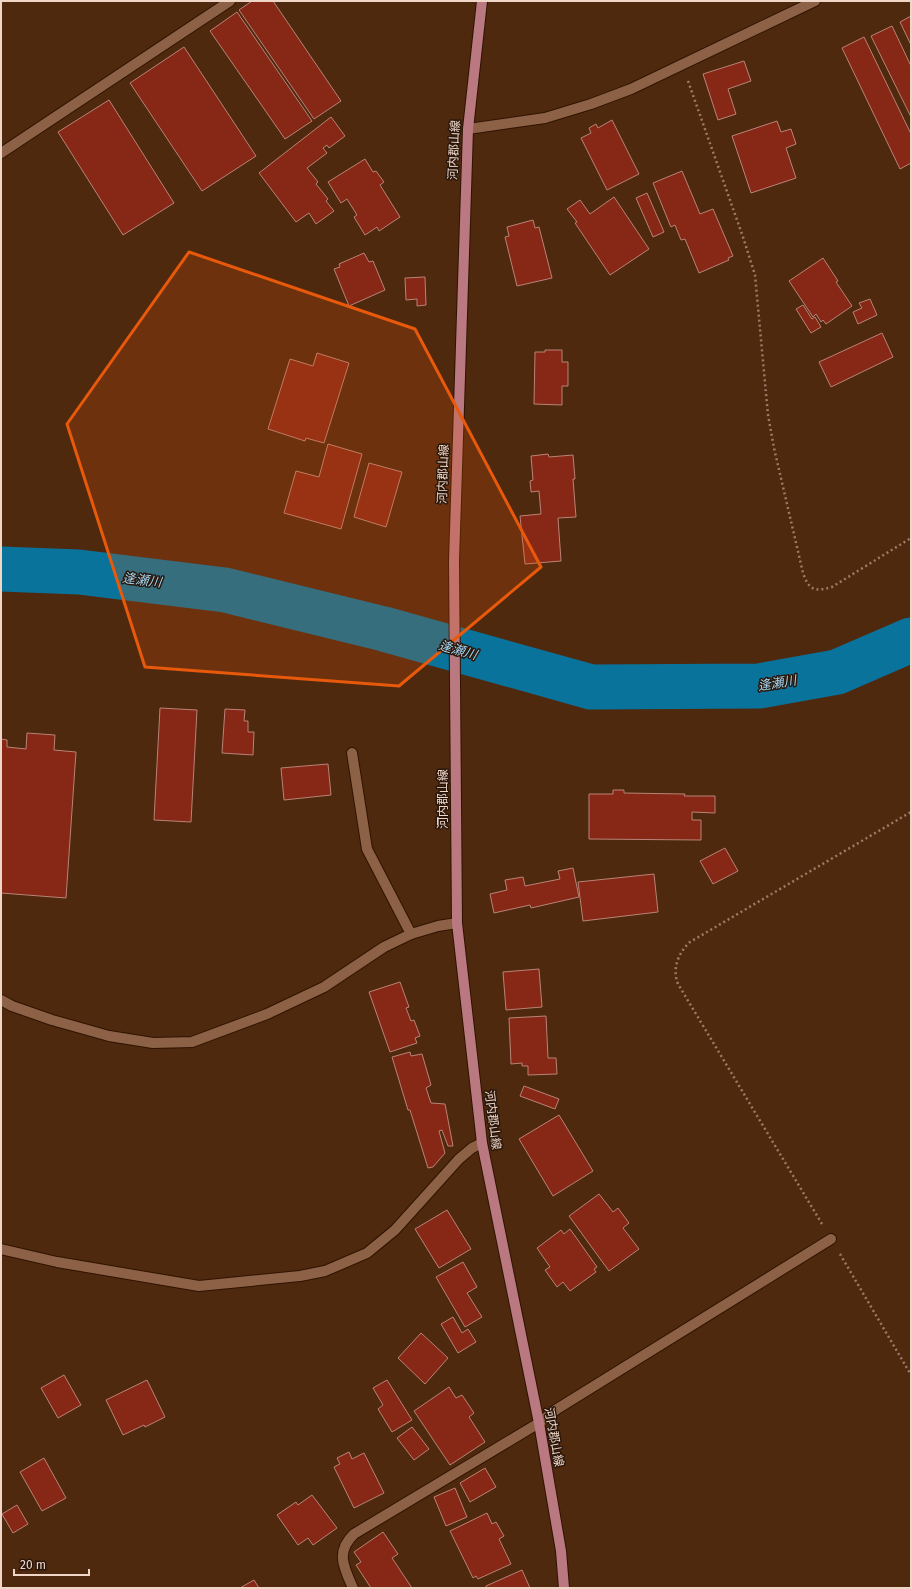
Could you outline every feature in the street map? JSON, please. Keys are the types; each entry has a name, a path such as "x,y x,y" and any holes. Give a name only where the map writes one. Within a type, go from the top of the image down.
{"main road":[{"name":"河内郡山線","path":"482,1 468,129 454,561 457,923 482,1143 539,1423 561,1551 564,1588"}],"street":[{"path":"1,153 230,1"},
{"path":"468,129 544,118 584,106 631,89 815,1"},
{"path":"352,753 367,849 411,934"},
{"path":"1,1000 12,1006 52,1020 109,1036 153,1043 192,1042 267,1014 324,987 384,947 411,934 438,926 457,923"},
{"path":"1,1249 58,1262 200,1286 300,1276 325,1271 367,1253 379,1244 395,1230 459,1159 472,1148 482,1143"},
{"path":"353,1588 342,1564 343,1554 348,1540 359,1531 539,1423 557,1408 831,1239"}],"path":[{"path":"682,64 755,275 768,415 799,558 807,583 812,589 820,590 832,588 911,538"},
{"path":"911,812 690,942 680,954 676,963 675,977 911,1375"}],"highlighted area":[{"path":"189,252 415,329 541,567 399,686 145,667 67,424"}],"building":[{"path":"252,1 273,1 341,101 314,119 239,10"},
{"path":"237,12 312,121 285,139 210,31"},
{"path":"911,16 911,45 900,22"},
{"path":"892,26 911,66 911,117 871,36"},
{"path":"864,37 911,134 911,163 900,169 842,48"},
{"path":"184,47 256,156 202,191 130,83"},
{"path":"744,61 751,81 728,89 736,114 718,120 703,74"},
{"path":"109,100 174,203 123,235 58,132"},
{"path":"331,117 345,136 329,148 327,145 323,148 327,153 307,168 318,182 316,184 328,199 326,201 334,211 316,224 309,213 296,222 259,173"},
{"path":"612,120 639,174 607,190 581,138 591,133 589,128 596,124 598,128"},
{"path":"777,121 781,132 791,129 796,144 786,148 796,178 751,193 732,136"},
{"path":"365,159 373,172 376,171 384,182 380,185 400,217 379,231 377,227 365,235 354,217 357,215 347,199 341,203 328,182"},
{"path":"682,171 700,214 713,209 733,256 728,258 729,260 699,273 685,239 681,240 675,225 671,227 653,183"},
{"path":"647,193 664,232 653,237 636,198"},
{"path":"614,197 649,249 610,275 575,223 577,222 567,209 580,200 590,214"},
{"path":"533,220 535,228 539,227 552,278 517,286 505,237 509,236 507,227"},
{"path":"364,253 369,262 373,261 385,290 349,306 334,269 340,267 339,264"},
{"path":"823,258 838,281 836,282 852,306 826,324 823,320 821,322 816,314 813,317 789,281"},
{"path":"425,277 426,305 417,306 417,299 406,300 405,278"},
{"path":"870,299 877,315 858,324 853,312 862,308 859,303"},
{"path":"803,305 812,319 815,317 821,327 811,333 796,309"},
{"path":"882,333 893,357 831,387 819,362"},
{"path":"545,350 562,350 562,362 568,362 568,386 562,386 562,405 534,404 535,352 545,352"},
{"path":"317,353 349,363 324,443 306,438 305,441 268,429 290,359 313,366"},
{"path":"328,444 362,454 341,529 284,513 296,471 319,477"},
{"path":"548,454 549,457 573,455 576,517 558,518 561,561 525,564 520,516 541,514 539,491 531,492 530,481 533,480 531,456"},
{"path":"369,463 402,472 386,527 354,517"},
{"path":"160,708 197,710 191,822 154,820"},
{"path":"225,709 245,710 244,721 248,721 248,732 254,732 253,755 222,753"},
{"path":"27,733 55,735 54,750 76,752 66,898 1,893 1,739 7,740 7,747 26,749"},
{"path":"328,764 331,795 284,800 281,768"},
{"path":"613,790 624,790 624,793 715,796 715,813 692,812 692,820 701,820 701,840 589,839 589,794 613,794"},
{"path":"725,848 738,871 713,884 700,861"},
{"path":"573,868 579,897 531,908 530,905 494,913 490,894 507,890 505,880 523,877 525,886 560,879 558,871"},
{"path":"654,874 658,912 583,921 578,882"},
{"path":"539,969 542,1007 506,1010 503,972"},
{"path":"400,982 409,1007 406,1008 411,1021 414,1020 420,1036 415,1038 417,1043 390,1052 369,992"},
{"path":"546,1016 548,1058 556,1058 557,1074 528,1075 528,1066 522,1066 522,1063 511,1064 509,1018"},
{"path":"410,1052 411,1056 422,1054 431,1085 426,1088 431,1103 445,1104 453,1146 448,1146 442,1130 439,1131 445,1153 433,1167 428,1168 392,1057"},
{"path":"524,1086 559,1099 555,1109 520,1096"},
{"path":"559,1115 593,1171 553,1196 519,1139"},
{"path":"599,1194 613,1212 618,1208 629,1223 623,1228 639,1249 609,1271 569,1216"},
{"path":"447,1210 471,1249 439,1268 415,1229"},
{"path":"570,1229 597,1267 594,1269 596,1272 570,1291 563,1282 557,1287 545,1270 550,1267 537,1248 561,1230 564,1234"},
{"path":"463,1262 477,1287 467,1293 482,1317 465,1327 436,1277"},
{"path":"453,1317 462,1333 468,1329 476,1342 458,1353 441,1324"},
{"path":"421,1333 448,1358 425,1384 398,1358"},
{"path":"64,1375 81,1405 58,1418 41,1388"},
{"path":"147,1380 165,1417 145,1427 144,1425 123,1435 106,1400"},
{"path":"387,1380 412,1420 392,1432 378,1409 383,1405 373,1388"},
{"path":"449,1387 456,1398 462,1395 474,1413 469,1417 485,1442 450,1465 414,1411"},
{"path":"412,1427 429,1449 414,1460 397,1438"},
{"path":"349,1452 352,1459 364,1453 384,1493 354,1508 334,1467 340,1464 337,1458"},
{"path":"44,1458 66,1498 42,1511 20,1472"},
{"path":"485,1468 496,1487 470,1502 460,1483"},
{"path":"455,1488 467,1517 446,1526 434,1497"},
{"path":"312,1495 337,1528 313,1545 308,1538 298,1545 277,1515 296,1502 298,1505"},
{"path":"17,1505 28,1524 13,1533 2,1514"},
{"path":"487,1513 492,1524 496,1522 504,1536 499,1539 511,1564 478,1579 476,1576 473,1578 450,1531"},
{"path":"383,1532 398,1554 392,1558 412,1588 371,1588 356,1565 361,1562 354,1552"},
{"path":"522,1570 530,1588 486,1588 486,1586"},
{"path":"254,1580 259,1588 240,1588"}],"waterway":[{"name":"逢瀬川","path":"1,569 79,572 225,590 384,629 591,687 759,686 837,672 911,640"}]}
